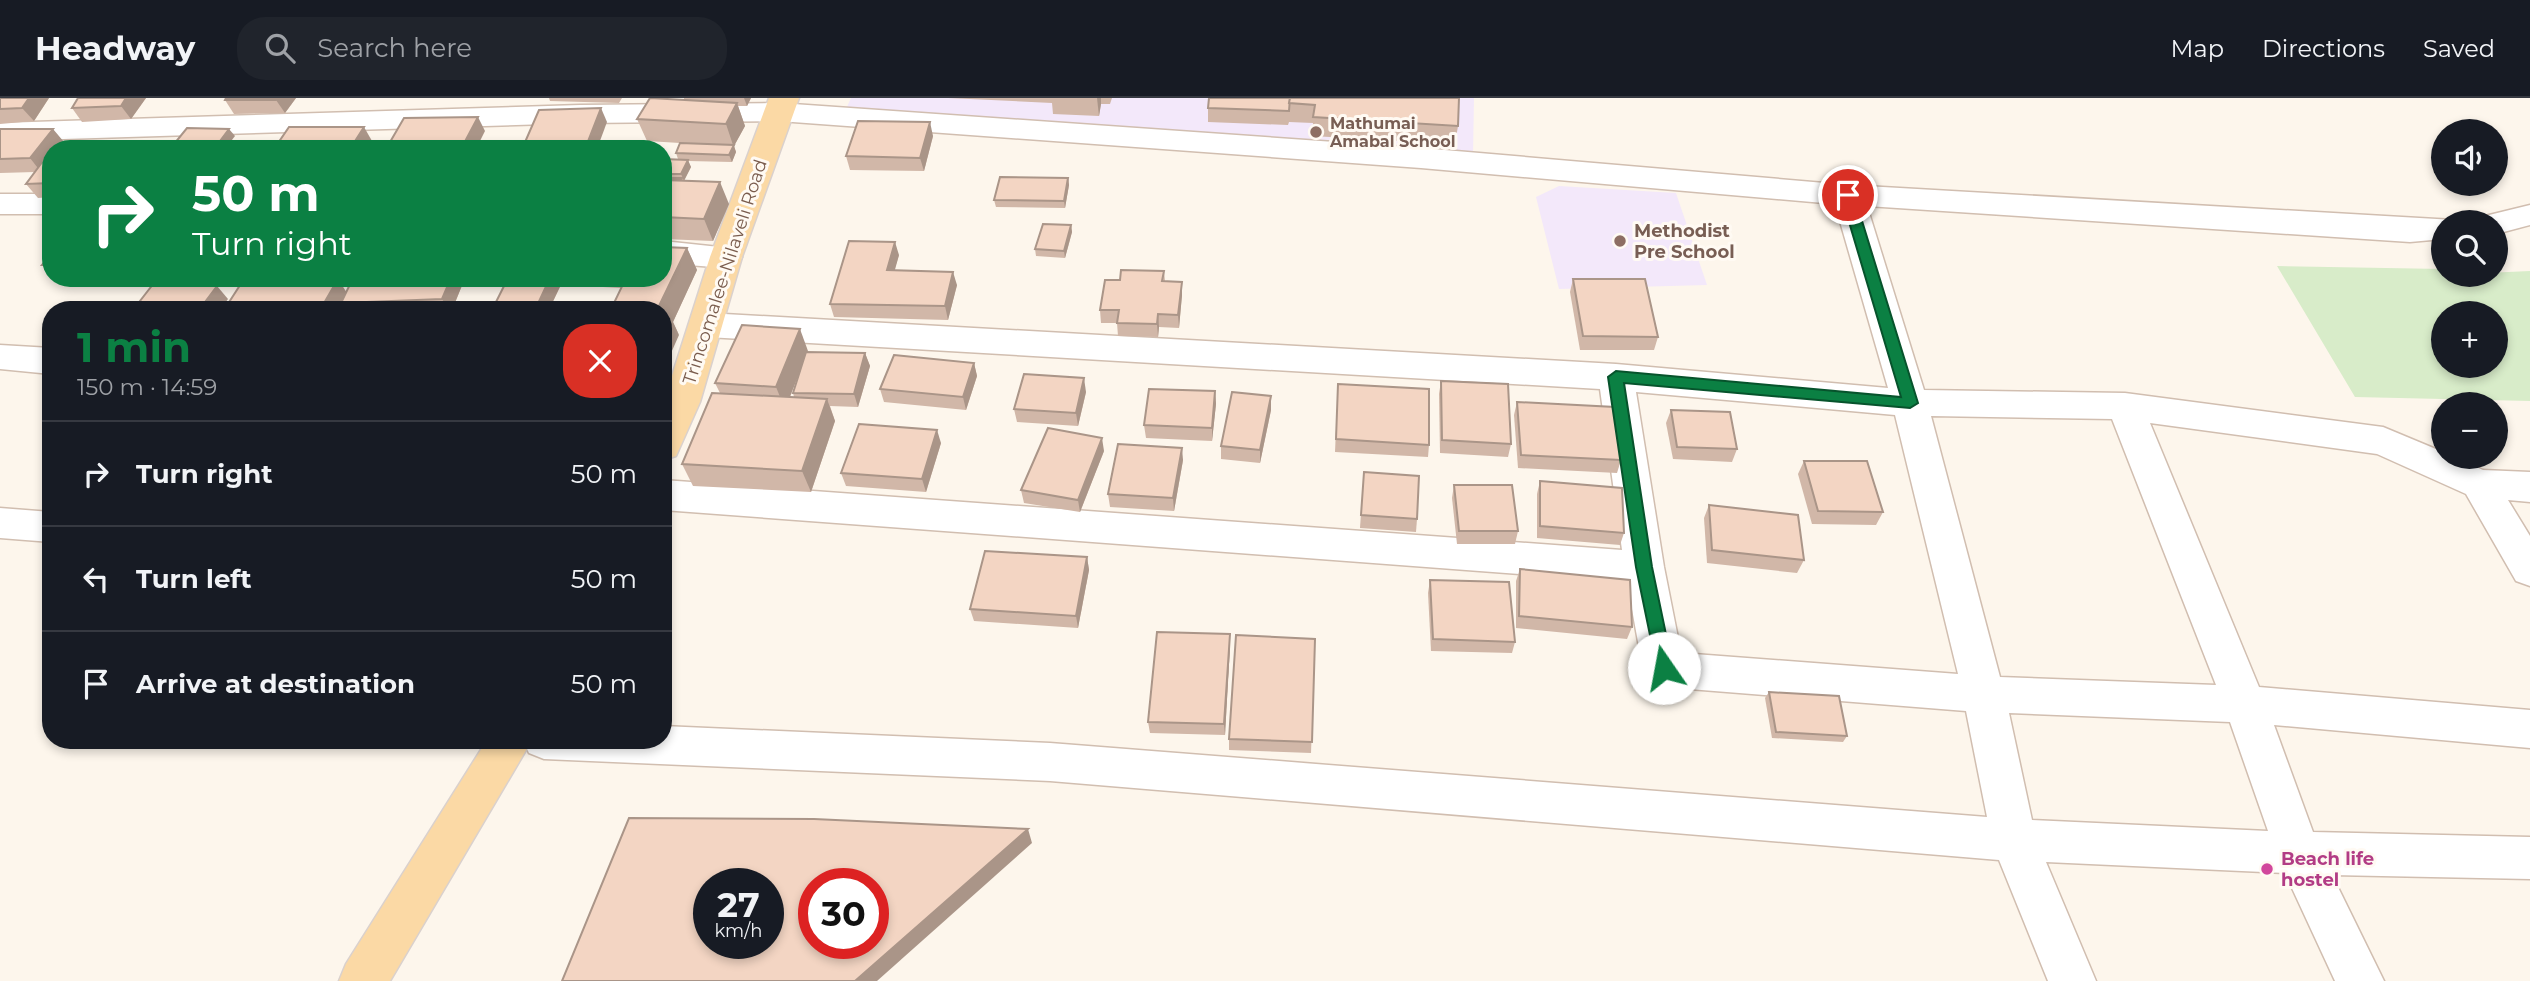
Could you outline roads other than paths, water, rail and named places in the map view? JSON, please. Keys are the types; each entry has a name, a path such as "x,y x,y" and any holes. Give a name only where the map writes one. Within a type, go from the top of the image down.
{"main road":[{"name":"Trincomalee-Nilaveli Road","path":"673,401 707,325 726,257 782,105"},
{"path":"363,981 505,749"}],"street":[{"path":"0,132 782,105 1848,195 2397,230 2431,229"},
{"path":"1848,195 1910,403 1984,694 2014,839 2072,981"},
{"path":"0,204 42,204"},
{"path":"2508,220 2530,215"},
{"path":"672,253 726,257"},
{"path":"707,325 1616,377 1910,403 2125,406 2383,441 2479,484 2530,487"},
{"path":"0,357 42,360"},
{"path":"1616,377 1644,567 1664,668 1984,694 2245,704 2530,729"},
{"path":"2125,406 2245,704 2298,853 2360,981"},
{"path":"2479,484 2530,570"},
{"path":"672,496 1644,567"},
{"path":"0,523 42,526"},
{"path":"672,746 1050,762 2014,839 2298,853 2530,858"}],"place":[{"name":"Mathumai Amabal School","path":"1316,132"},
{"name":"Methodist Pre School","path":"1620,241"},
{"name":"Beach life hostel","path":"2267,869"}]}
